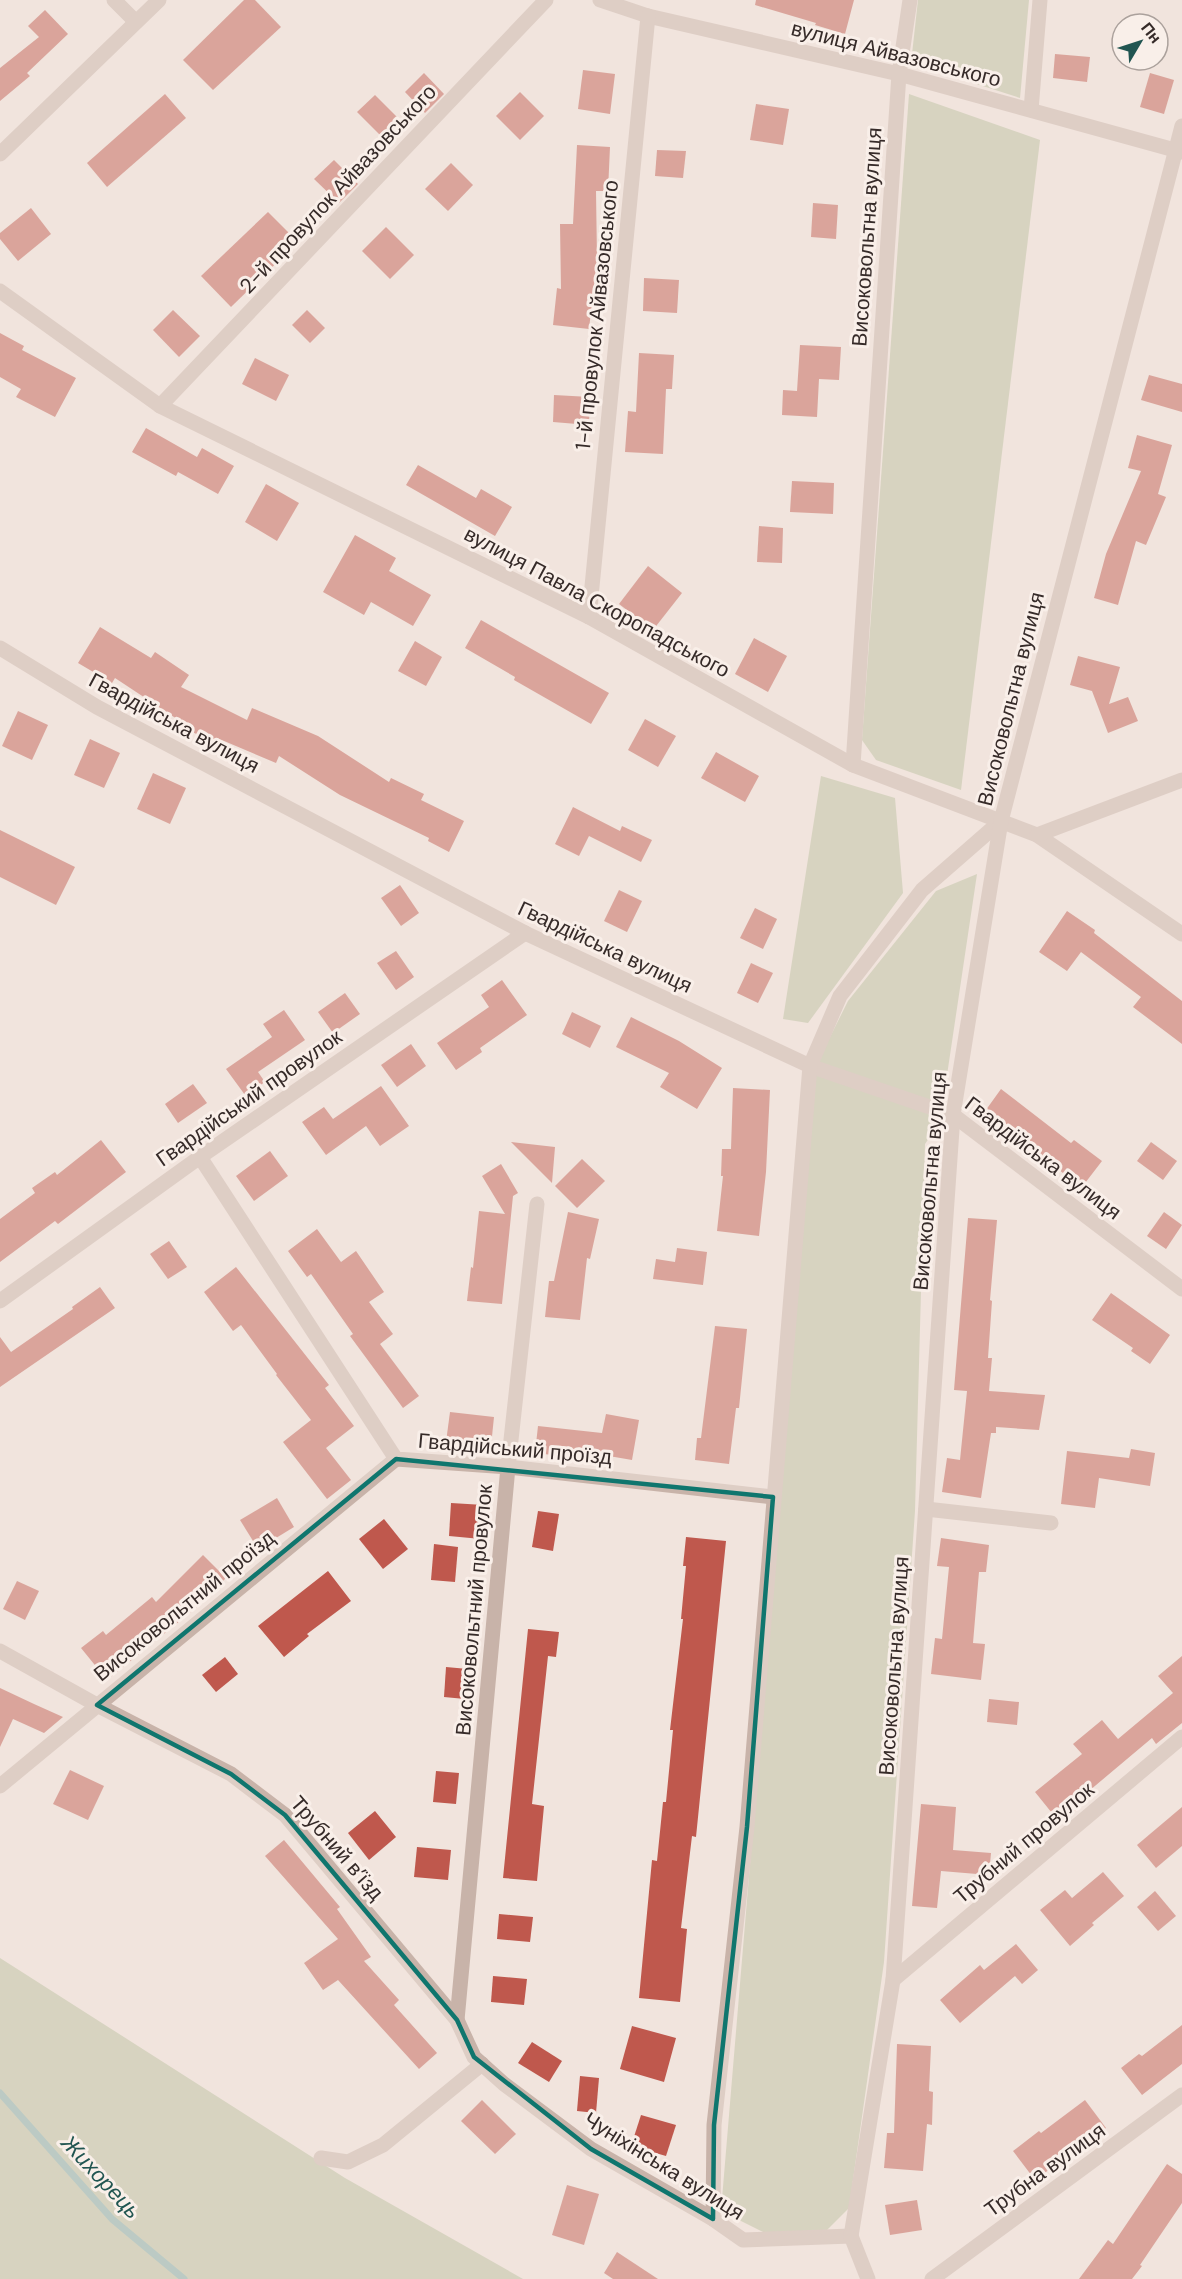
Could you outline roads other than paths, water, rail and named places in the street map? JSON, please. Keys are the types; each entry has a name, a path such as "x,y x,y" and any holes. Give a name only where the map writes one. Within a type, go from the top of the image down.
{"street":[{"path":"114,0 136,22"},
{"path":"0,154 159,0"},
{"name":"2-й провулок Айвазовського","path":"160,406 546,0"},
{"name":"вулиця Айвазовського","path":"600,0 648,16 899,74 1178,151"},
{"name":"Високовольтна вулиця","path":"853,765 899,74 910,0"},
{"path":"1030,110 1040,0"},
{"name":"1-й провулок Айвазовського","path":"589,617 648,16"},
{"name":"Високовольтна вулиця","path":"851,2236 893,1980 953,1115 1001,821 1178,151 1182,126"},
{"name":"вулиця Павла Скоропадського","path":"0,291 160,406 589,617 853,765 1037,835 1182,934"},
{"name":"Гвардійська вулиця","path":"0,648 97,707 525,933 810,1066 953,1115 1182,1289"},
{"path":"1037,835 1182,780"},
{"path":"713,2219 714,2125 747,1827 810,1066 840,996 922,890 1001,821"},
{"name":"Гвардійський провулок","path":"0,1301 200,1157 525,933"},
{"name":"Гвардійський проїзд","path":"200,1157 396,1460 508,1467 773,1497"},
{"name":"Високовольтний провулок","path":"457,2020 508,1467 537,1204"},
{"name":"Високовольтний проїзд","path":"0,1786 396,1460"},
{"path":"926,1509 1051,1523"},
{"name":"Трубний в’їзд","path":"0,1651 97,1705 231,1774 285,1815 457,2020"},
{"name":"Трубний провулок","path":"893,1980 1182,1737"},
{"name":"Чуніхінська вулиця","path":"457,2020 474,2057 504,2084 591,2149 713,2219 743,2240 851,2236"},
{"path":"321,2158 348,2162 383,2145 482,2064"},
{"name":"Трубна вулиця","path":"932,2279 1182,2095"},
{"path":"851,2236 868,2279"}],"waterway":[{"name":"Жихорець","path":"0,2093 112,2219 184,2279"}]}
